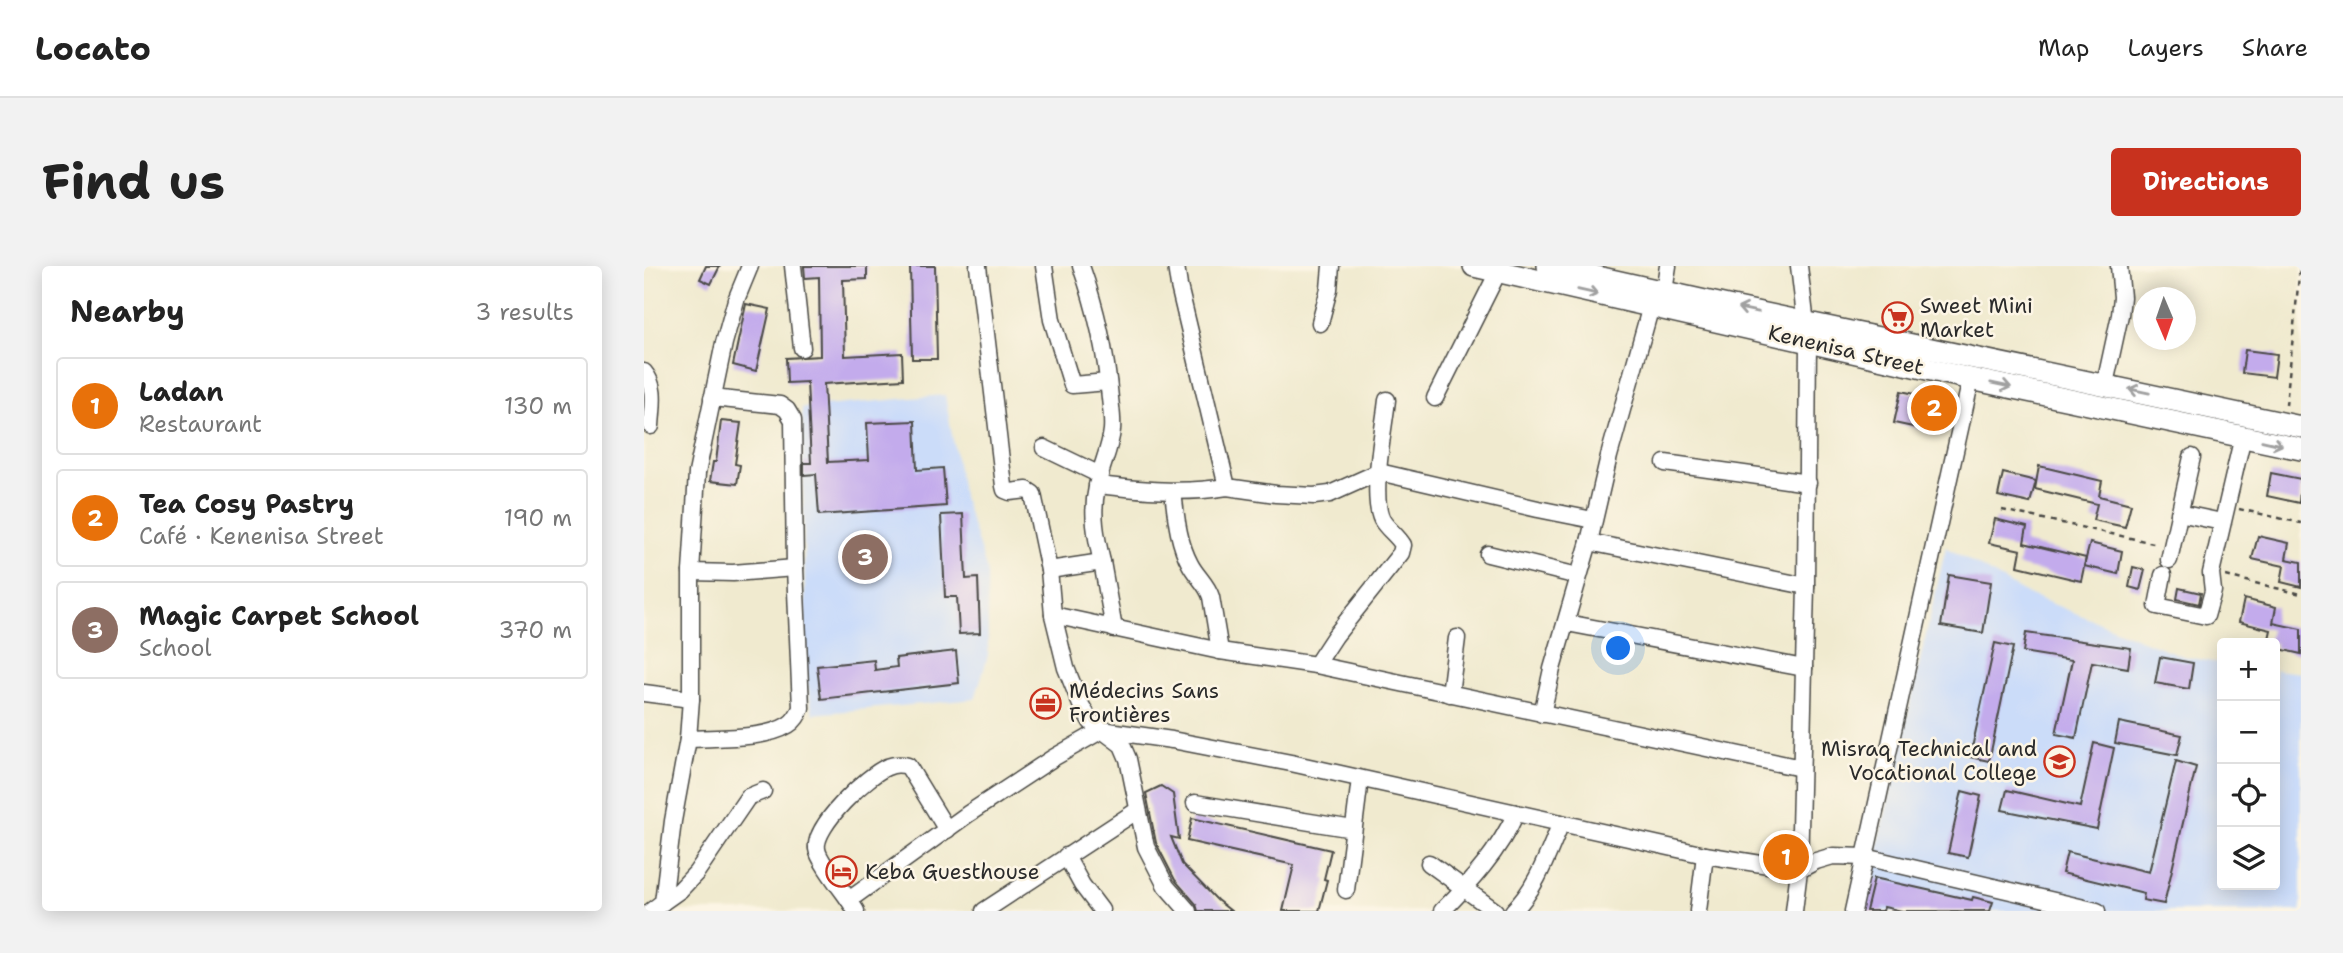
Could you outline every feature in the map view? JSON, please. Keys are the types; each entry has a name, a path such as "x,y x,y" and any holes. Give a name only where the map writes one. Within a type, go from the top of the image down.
{"main road":[{"name":"Kenenisa Street","path":"1474,266 1658,299 1807,332 2105,384 2293,425"},
{"name":"Kenenisa Street","path":"1548,266 1658,299"},
{"name":"Kenenisa Street","path":"1807,332 1971,379 2301,449"},
{"path":"2163,420 2171,398"}],"street":[{"path":"657,907 688,739 691,699 691,572 697,473 736,300 750,266"},
{"path":"793,266 802,348"},
{"path":"978,266 1005,490 1027,490 1033,494 1049,570 1053,615 1066,668 1091,722 1122,745 1128,759 1146,847 1166,886 1188,911"},
{"path":"1044,266 1052,320 1072,385 1108,382"},
{"path":"1081,266 1091,292 1108,382 1112,432 1099,480 1094,516 1114,629"},
{"path":"1176,266 1227,487"},
{"path":"1321,323 1331,266"},
{"path":"1542,714 1593,520 1668,266"},
{"path":"1794,911 1799,870 1808,483 1807,332 1799,266"},
{"path":"2105,384 2120,315 2122,297 2119,266"},
{"path":"1435,398 1498,272"},
{"path":"644,372 653,388 651,426"},
{"path":"1853,911 1971,379"},
{"path":"688,739 768,732 790,724 801,708 795,568 793,420 780,405 712,398"},
{"path":"1317,665 1335,636 1401,553 1403,545 1382,522 1377,501 1387,400"},
{"path":"2192,457 2157,606 2206,616 2213,591 2211,573 2243,436"},
{"path":"1044,448 1099,480 1172,492 1227,487 1314,496 1330,494 1379,472 1593,520"},
{"path":"1665,463 1808,483"},
{"path":"1172,492 1183,550 1190,565 1209,590 1220,651"},
{"path":"2179,513 2222,522"},
{"path":"1589,542 1806,586"},
{"path":"1488,554 1578,576"},
{"path":"1049,570 1102,562"},
{"path":"691,572 733,573 795,568"},
{"path":"1053,615 1220,651 1317,665 1801,768"},
{"path":"1567,624 1804,668"},
{"path":"1450,694 1457,638"},
{"path":"644,693 691,699"},
{"path":"947,830 908,766 895,764 883,768 832,814 817,844 818,854 852,907 947,830 1053,758 1102,730 1172,740 1705,855 1799,870 1833,856 1866,857 2097,911"},
{"path":"1346,890 1360,779"},
{"path":"657,907 680,890 696,873 748,797 763,791"},
{"path":"1195,803 1353,829"},
{"path":"984,911 1138,810"},
{"path":"1442,911 1464,889 1506,835 1516,813"},
{"path":"1513,911 1522,903 1532,886 1561,823"},
{"path":"1698,911 1705,855"},
{"path":"1066,856 1082,885 1101,910"},
{"path":"1429,863 1495,911"}],"path":[{"path":"2293,425 2287,390 2301,266"},
{"path":"2226,506 2301,523"},
{"path":"2001,510 2168,561"},
{"path":"2211,573 2301,594"}],"shaded area":[{"path":"945,395 963,497 987,571 988,655 975,699 813,714 806,675 802,408"},
{"name":"Misraq Technical and Vocational College","path":"1946,547 2023,592 2182,656 2217,663 2217,890 2280,890 2280,671 2301,673 2301,911 1863,911"}],"building":[{"path":"706,266 720,266 711,284 700,279"},
{"path":"804,266 867,266 867,279 843,280 845,356 902,353 903,379 824,384 828,462 869,460 867,423 915,421 917,470 943,468 946,506 819,515 816,474 804,475 804,463 811,463 807,382 787,383 786,358 820,356 819,277 805,278"},
{"path":"910,266 935,266 937,359 912,359"},
{"path":"746,304 770,309 756,371 733,365"},
{"path":"2245,350 2277,354 2274,377 2242,373"},
{"path":"1901,391 1943,400 1936,432 1894,423"},
{"path":"721,421 741,423 735,464 740,465 737,484 710,481 713,462 716,462"},
{"path":"2039,466 2102,481 2099,496 2131,504 2125,527 2093,520 2097,504 2035,489"},
{"path":"2003,473 2036,481 2030,503 1998,496"},
{"path":"2271,473 2301,479 2299,503 2267,496"},
{"path":"963,514 966,579 978,578 980,633 959,634 957,597 945,597 941,515"},
{"path":"1995,519 2027,527 2024,543 2086,558 2081,581 2018,566 2021,550 1989,543"},
{"path":"2258,536 2289,543 2286,559 2301,562 2301,587 2281,582 2284,566 2252,559"},
{"path":"2090,543 2122,551 2118,574 2084,566"},
{"path":"2133,567 2145,570 2140,590 2129,587"},
{"path":"1949,575 1991,582 1983,633 1941,626"},
{"path":"2179,588 2201,593 2199,604 2177,599"},
{"path":"2244,599 2276,607 2273,623 2301,629 2301,654 2280,649 2280,638 2269,638 2271,630 2239,622"},
{"path":"2026,633 2131,648 2128,668 2092,662 2076,738 2056,734 2072,660 2023,652"},
{"path":"1995,643 2013,647 1989,761 1970,757"},
{"path":"956,651 959,683 821,699 817,666 874,660 875,670 897,667 896,658"},
{"path":"2160,657 2193,663 2189,689 2155,683"},
{"path":"2119,722 2182,735 2177,755 2115,743"},
{"path":"2094,743 2114,748 2097,829 2002,810 2007,790 2080,807"},
{"path":"2176,761 2196,767 2164,904 2143,900 2144,893 2062,873 2067,852 2149,872"},
{"path":"1161,786 1173,794 1179,839 1171,837 1182,864 1231,911 1198,911 1196,904 1175,880 1156,843 1146,793"},
{"path":"1962,791 1981,796 1968,857 1948,853"},
{"path":"1192,818 1331,850 1319,911 1283,911 1294,865 1187,841"},
{"path":"1874,878 1972,900 1973,897 1993,902 1990,911 1902,911 1884,907 1883,911 1866,911"}],"place":[{"name":"Sweet Mini Market","path":"1897,318"},
{"name":"Tea Cosy Pastry","path":"1934,408"},
{"name":"Magic Carpet School","path":"865,557"},
{"name":"Médecins Sans Frontières","path":"1046,703"},
{"name":"Misraq Technical and Vocational College","path":"2060,761"},
{"name":"Ladan","path":"1786,857"},
{"name":"Keba Guesthouse","path":"842,872"}]}
